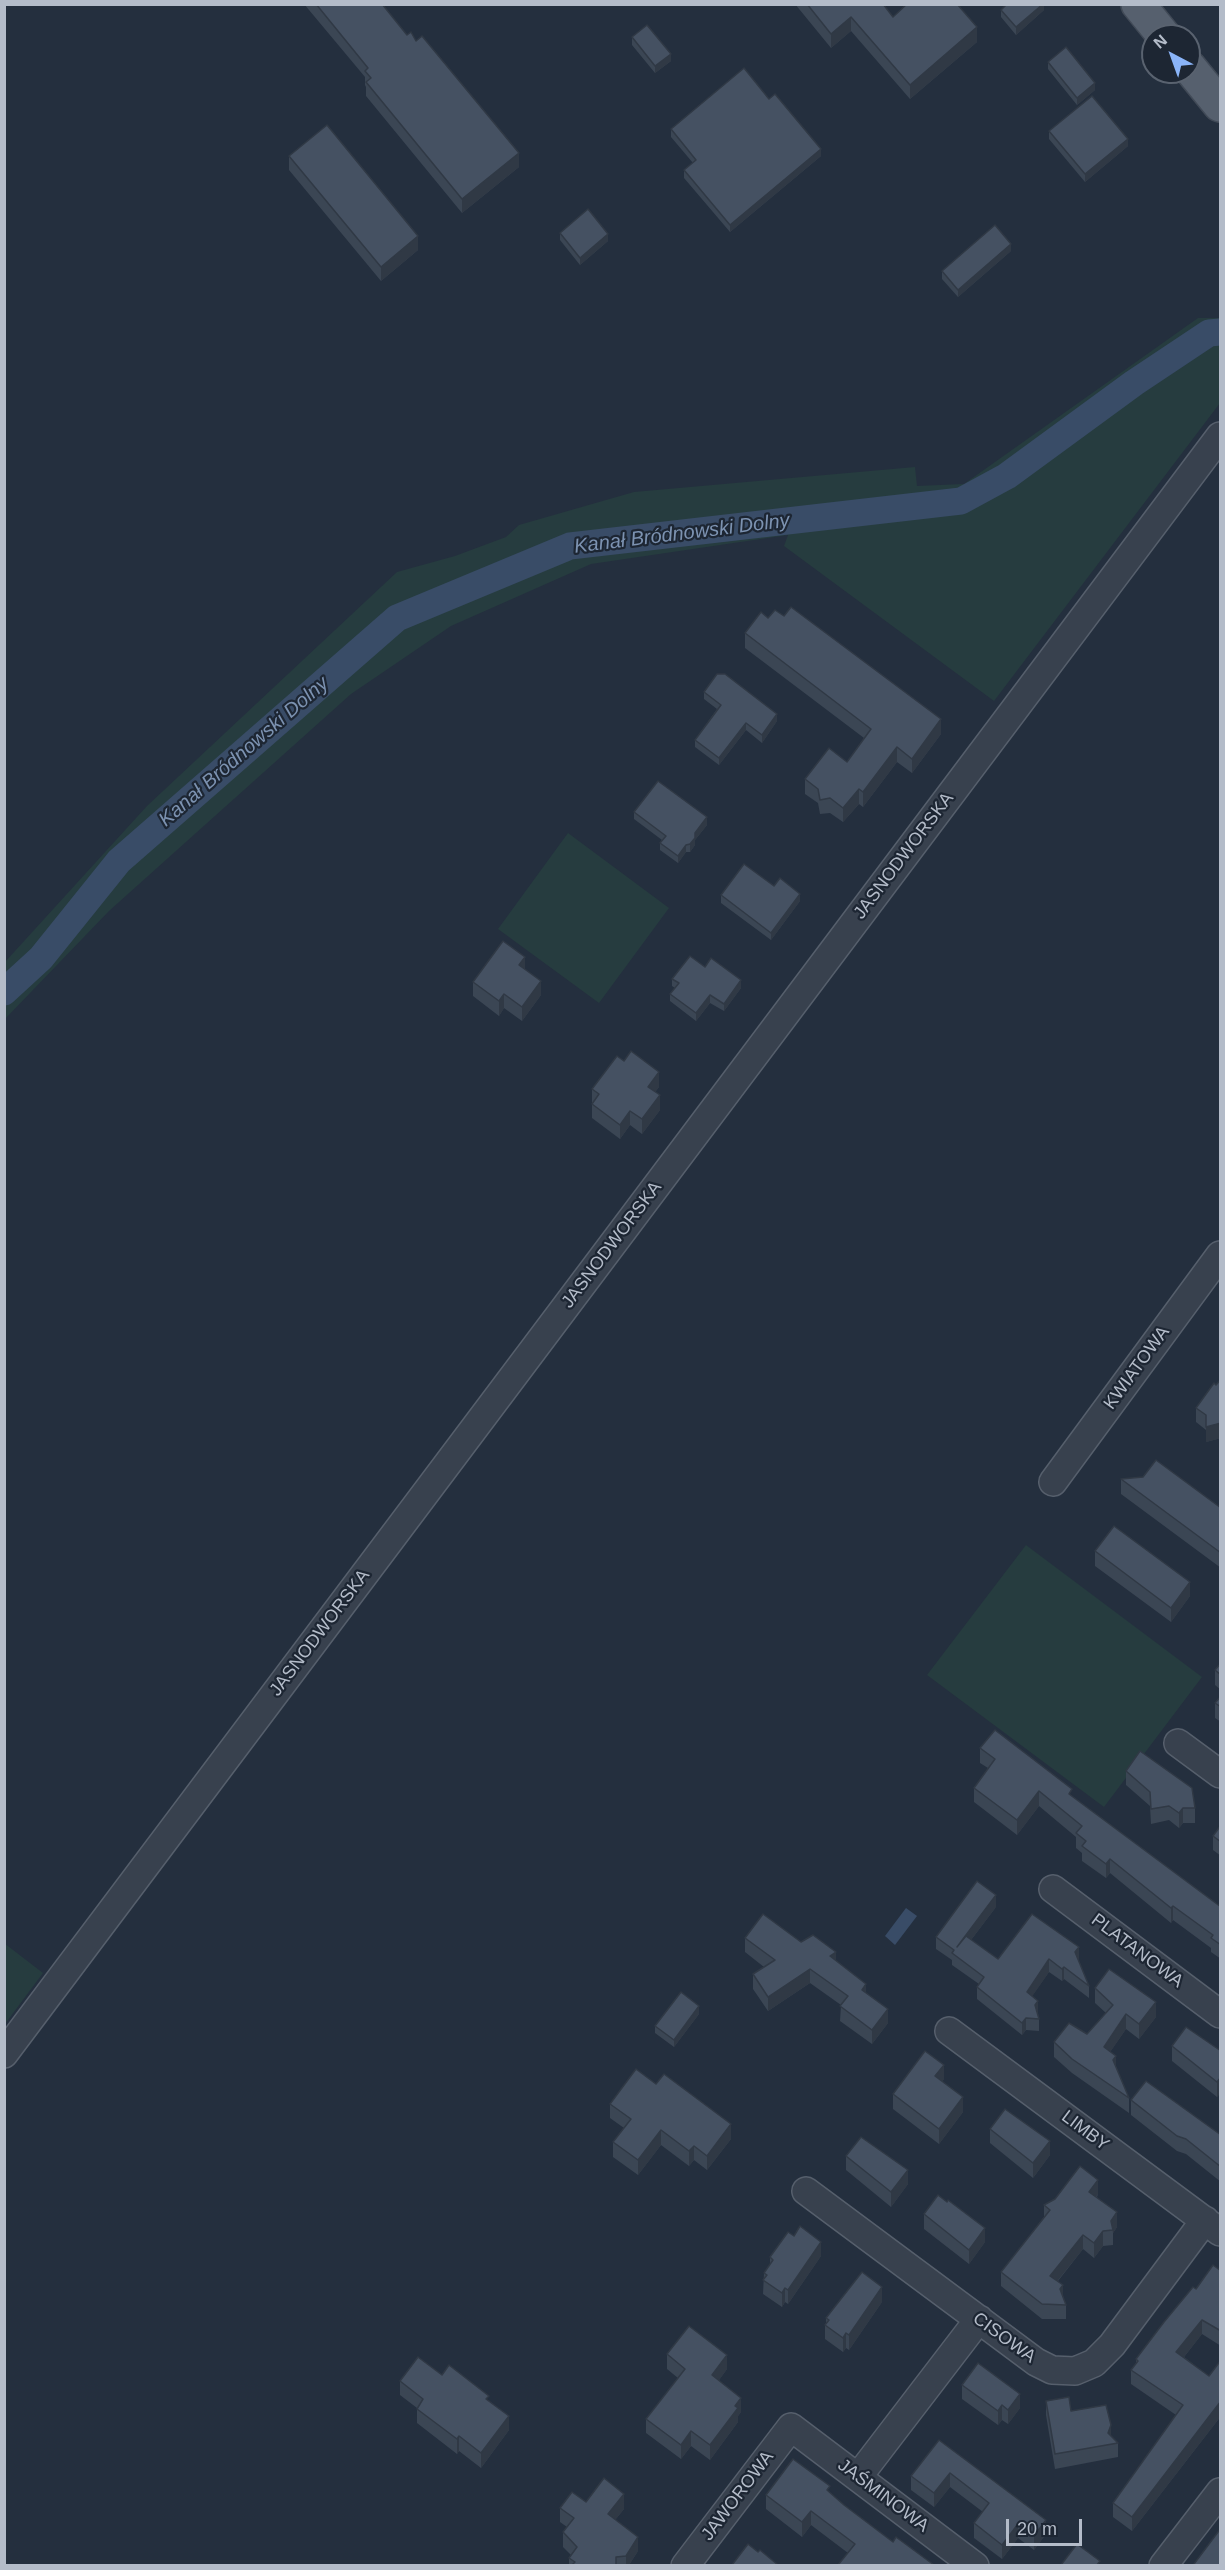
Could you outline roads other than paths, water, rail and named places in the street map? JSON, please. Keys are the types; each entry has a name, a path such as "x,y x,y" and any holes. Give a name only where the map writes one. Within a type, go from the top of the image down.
{"main road":[{"path":"1138,4 1154,24"},
{"path":"1201,81 1221,105"}],"street":[{"name":"JASNODWORSKA","path":"4,2054 1221,436"},
{"name":"KWIATOWA","path":"1053,1482 1221,1255"},
{"path":"1178,1743 1221,1774"},
{"name":"PLATANOWA","path":"1053,1889 1221,2014"},
{"name":"LIMBY","path":"949,2031 1213,2226"},
{"name":"CISOWA","path":"806,2191 1036,2362 1052,2370 1075,2372 1094,2363 1112,2345 1213,2226"},
{"path":"858,2477 979,2319"},
{"name":"JAŚMINOWA","path":"791,2427 975,2565"},
{"name":"JAWOROWA","path":"686,2565 791,2427"},
{"path":"1163,2565 1221,2492"}],"water":[{"path":"906,1908 917,1916 895,1945 885,1936"}],"waterway":[{"name":"Kanał Bródnowski Dolny","path":"4,992 41,958 119,861 397,618 570,546 961,501 1007,476 1134,383 1209,333 1220,332"}]}
